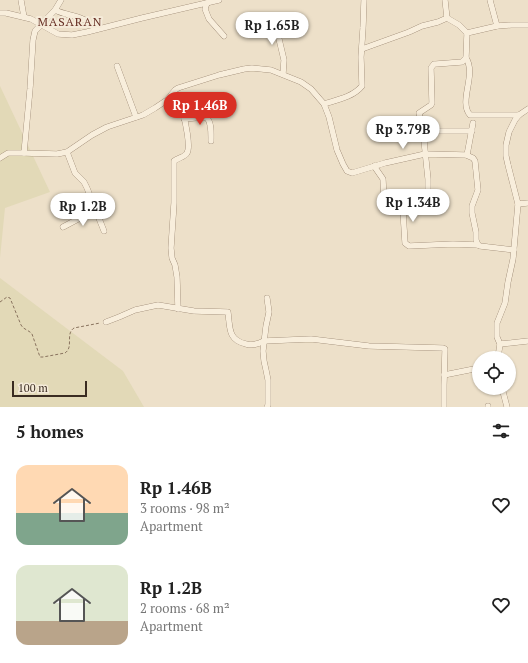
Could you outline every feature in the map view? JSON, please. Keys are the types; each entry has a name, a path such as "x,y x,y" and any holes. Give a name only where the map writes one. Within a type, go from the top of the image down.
{"street":[{"path":"21,0 24,17"},
{"path":"24,153 33,40 36,31 55,10 61,0"},
{"path":"0,13 24,17 58,34 72,35 219,0"},
{"path":"324,104 343,98 362,86 361,57 364,0"},
{"path":"445,0 447,18"},
{"path":"490,0 497,26"},
{"path":"207,3 206,9 209,19 224,36"},
{"path":"55,10 60,13 77,16 85,20"},
{"path":"274,18 284,60 283,74"},
{"path":"362,49 447,18"},
{"path":"447,18 459,25 467,33 466,58 470,75 466,104 468,113 470,115 519,115"},
{"path":"467,33 497,26 528,25"},
{"path":"428,202 428,179 423,131 419,113 432,103 431,68 434,64 462,62 466,58"},
{"path":"117,66 136,117"},
{"path":"0,158 8,153 57,154 67,152 107,127 143,115 167,100 178,88 244,68 260,68 283,74 301,82 311,89 324,104 330,117 337,150 343,164 347,170 352,173 385,163 425,154 457,154 467,155 473,158 475,161 478,190 472,206 472,213 478,245"},
{"path":"172,94 183,113 189,149 187,154 174,161 174,203 171,248 177,277 178,309"},
{"path":"499,351 500,344 497,337 497,323 505,303 514,250 518,204 506,156 506,145 509,132 515,120 519,115 528,109"},
{"path":"184,119 206,117 210,122 211,141"},
{"path":"467,155 473,123"},
{"path":"423,131 472,131"},
{"path":"67,152 75,173 84,182 87,188 104,231"},
{"path":"374,166 381,174 383,179 384,201 387,206 400,208 403,211 405,242 409,246 453,244 478,245 514,250"},
{"path":"518,204 528,203"},
{"path":"63,227 95,210"},
{"path":"267,298 269,312 263,351 268,380 267,407"},
{"path":"106,322 135,310 158,306 194,311 228,312 233,337 238,342 251,345 259,344 264,341 311,339 370,346 443,348 445,349 444,407"},
{"path":"500,344 528,341"},
{"path":"444,375 472,369"},
{"path":"504,395 507,407"}],"path":[{"path":"0,302 6,297 10,298 21,325 32,334 40,357 65,354 68,352 70,333 74,328 106,322"}],"shaded area":[{"path":"0,86 50,192 5,208 0,258"},
{"path":"0,278 123,371 144,407 0,407"}],"district":[{"name":"MASARAN","path":"70,21"}]}
